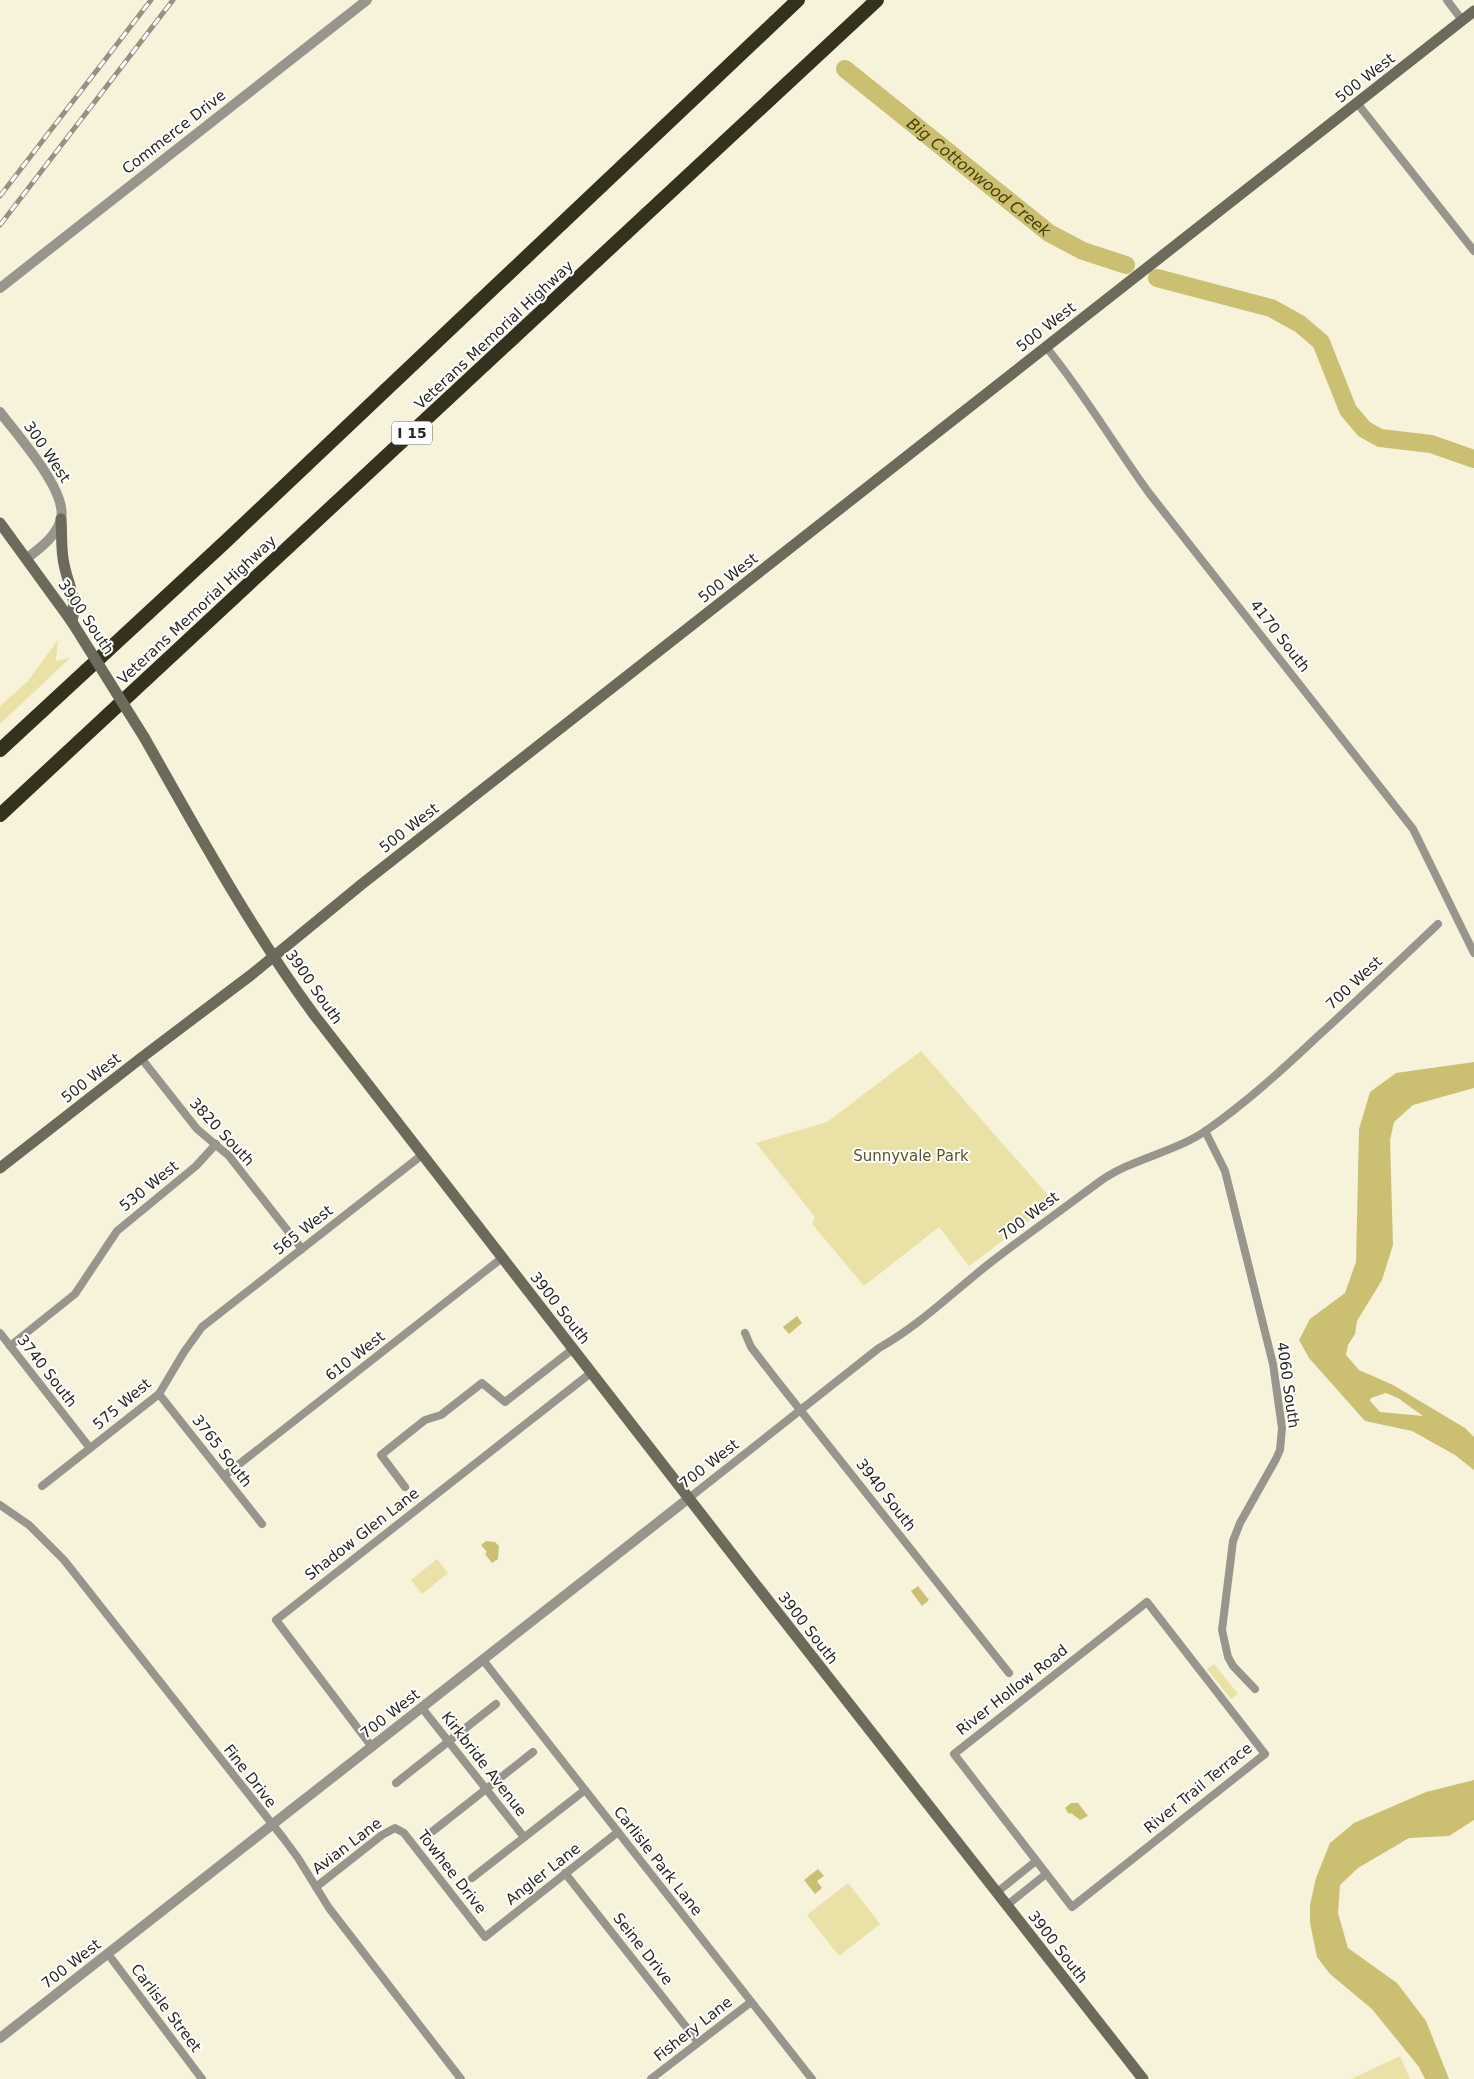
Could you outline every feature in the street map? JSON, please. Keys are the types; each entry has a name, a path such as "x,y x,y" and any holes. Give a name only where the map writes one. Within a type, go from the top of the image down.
{"highway":[{"name":"Veterans Memorial Highway","path":"0,750 224,543 797,0"},
{"name":"Veterans Memorial Highway","path":"0,815 877,0"},
{"path":"824,50 885,0"}],"main road":[{"name":"500 West","path":"0,1168 251,975 362,884 1474,11"},
{"path":"61,519 63,558 75,608 72,622"},
{"name":"3900 South","path":"0,523 72,622 144,737 212,857 273,956 332,1039 1006,1906 1143,2079"}],"street":[{"name":"Commerce Drive","path":"0,288 366,0"},
{"path":"1447,0 1462,20"},
{"path":"1357,103 1474,251"},
{"name":"4170 South","path":"1046,347 1090,405 1115,445 1149,493 1414,829 1474,953"},
{"name":"300 West","path":"0,412 52,482 59,499 61,519"},
{"path":"26,559 53,535 61,519"},
{"name":"700 West","path":"0,2038 484,1660 879,1348 898,1337 944,1302 989,1264 1125,1165 1154,1155 1205,1131 1269,1082 1438,924"},
{"name":"3820 South","path":"141,1058 197,1129 216,1144 238,1167 302,1249"},
{"name":"4060 South","path":"1205,1131 1225,1171 1252,1274 1273,1364 1282,1428 1280,1450 1240,1523 1233,1541 1226,1590 1222,1630 1228,1657 1240,1674 1255,1689"},
{"name":"530 West","path":"10,1346 75,1294 102,1252 126,1222 196,1166 216,1144"},
{"name":"565 West","path":"202,1327 422,1155"},
{"name":"610 West","path":"224,1476 502,1258"},
{"name":"575 West","path":"42,1486 160,1394 184,1352 202,1327"},
{"name":"3740 South","path":"0,1333 90,1448"},
{"name":"3940 South","path":"745,1333 751,1347 1009,1673"},
{"path":"406,1487 381,1455 425,1420 441,1415 482,1383 505,1402 573,1349"},
{"name":"Shadow Glen Lane","path":"372,1747 276,1620 592,1372"},
{"name":"3765 South","path":"160,1394 262,1524"},
{"name":"Fine Drive","path":"0,1505 29,1525 53,1547 298,1858 334,1915 461,2079"},
{"name":"River Hollow Road","path":"1072,1906 954,1754 1146,1602"},
{"name":"River Trail Terrace","path":"1072,1906 1265,1754 1146,1602"},
{"name":"Carlisle Park Lane","path":"484,1660 812,2079"},
{"path":"396,1783 496,1704"},
{"name":"Kirkbride Avenue","path":"422,1708 524,1837"},
{"path":"433,1831 533,1752"},
{"path":"472,1878 584,1790"},
{"name":"Avian Lane","path":"316,1887 382,1835 395,1828"},
{"name":"Towhee Drive","path":"395,1828 404,1833 485,1937"},
{"name":"Angler Lane","path":"485,1937 618,1832"},
{"path":"996,1893 1036,1861"},
{"name":"Seine Drive","path":"565,1874 698,2042"},
{"path":"1006,1906 1046,1874"},
{"name":"Carlisle Street","path":"108,1954 202,2079"},
{"name":"Fishery Lane","path":"652,2079 751,2002"}],"green space":[{"path":"58,640 56,661 70,658 0,724 0,706 28,681"},
{"name":"Sunnyvale Park","path":"921,1051 1054,1202 969,1266 939,1227 864,1286 812,1224 815,1217 756,1143 827,1122"},
{"path":"437,1559 448,1573 422,1594 411,1580"},
{"path":"1214,1664 1238,1694 1231,1699 1207,1669"},
{"path":"848,1883 880,1924 839,1956 807,1915"},
{"path":"1400,2056 1410,2079 1351,2079"}],"shaded area":[{"path":"1474,1062 1474,1088 1413,1105 1394,1122 1390,1140 1393,1245 1382,1280 1357,1321 1355,1334 1348,1345 1346,1355 1359,1370 1393,1385 1465,1428 1474,1437 1474,1470 1455,1455 1412,1431 1365,1421 1309,1358 1299,1340 1310,1319 1345,1293 1356,1262 1359,1129 1370,1092 1396,1073","holes":["1386,1393 1398,1398 1423,1416 1380,1412 1370,1401 1371,1398"]},
{"path":"797,1316 802,1323 789,1334 783,1327"},
{"path":"486,1541 495,1542 499,1546 498,1559 492,1563 481,1545"},
{"path":"918,1586 929,1600 922,1606 911,1591"},
{"path":"1474,1780 1474,1820 1449,1836 1409,1838 1358,1868 1340,1885 1338,1913 1348,1948 1397,1983 1426,2021 1449,2079 1425,2079 1419,2067 1372,2009 1330,1974 1317,1957 1310,1923 1310,1905 1316,1878 1330,1843 1354,1823 1426,1792"},
{"path":"1071,1803 1078,1803 1088,1816 1080,1820 1071,1813 1069,1814 1065,1808"},
{"path":"818,1869 824,1876 817,1881 822,1888 815,1894 804,1880"}],"waterway":[{"name":"Big Cottonwood Creek","path":"845,69 1049,233 1083,251 1126,265"},
{"name":"Big Cottonwood Creek","path":"1157,278 1271,308 1300,324 1321,342 1348,410 1364,429 1380,438 1431,444 1474,459"}],"railway":[{"path":"0,196 151,0"},
{"path":"0,225 173,0"}]}
